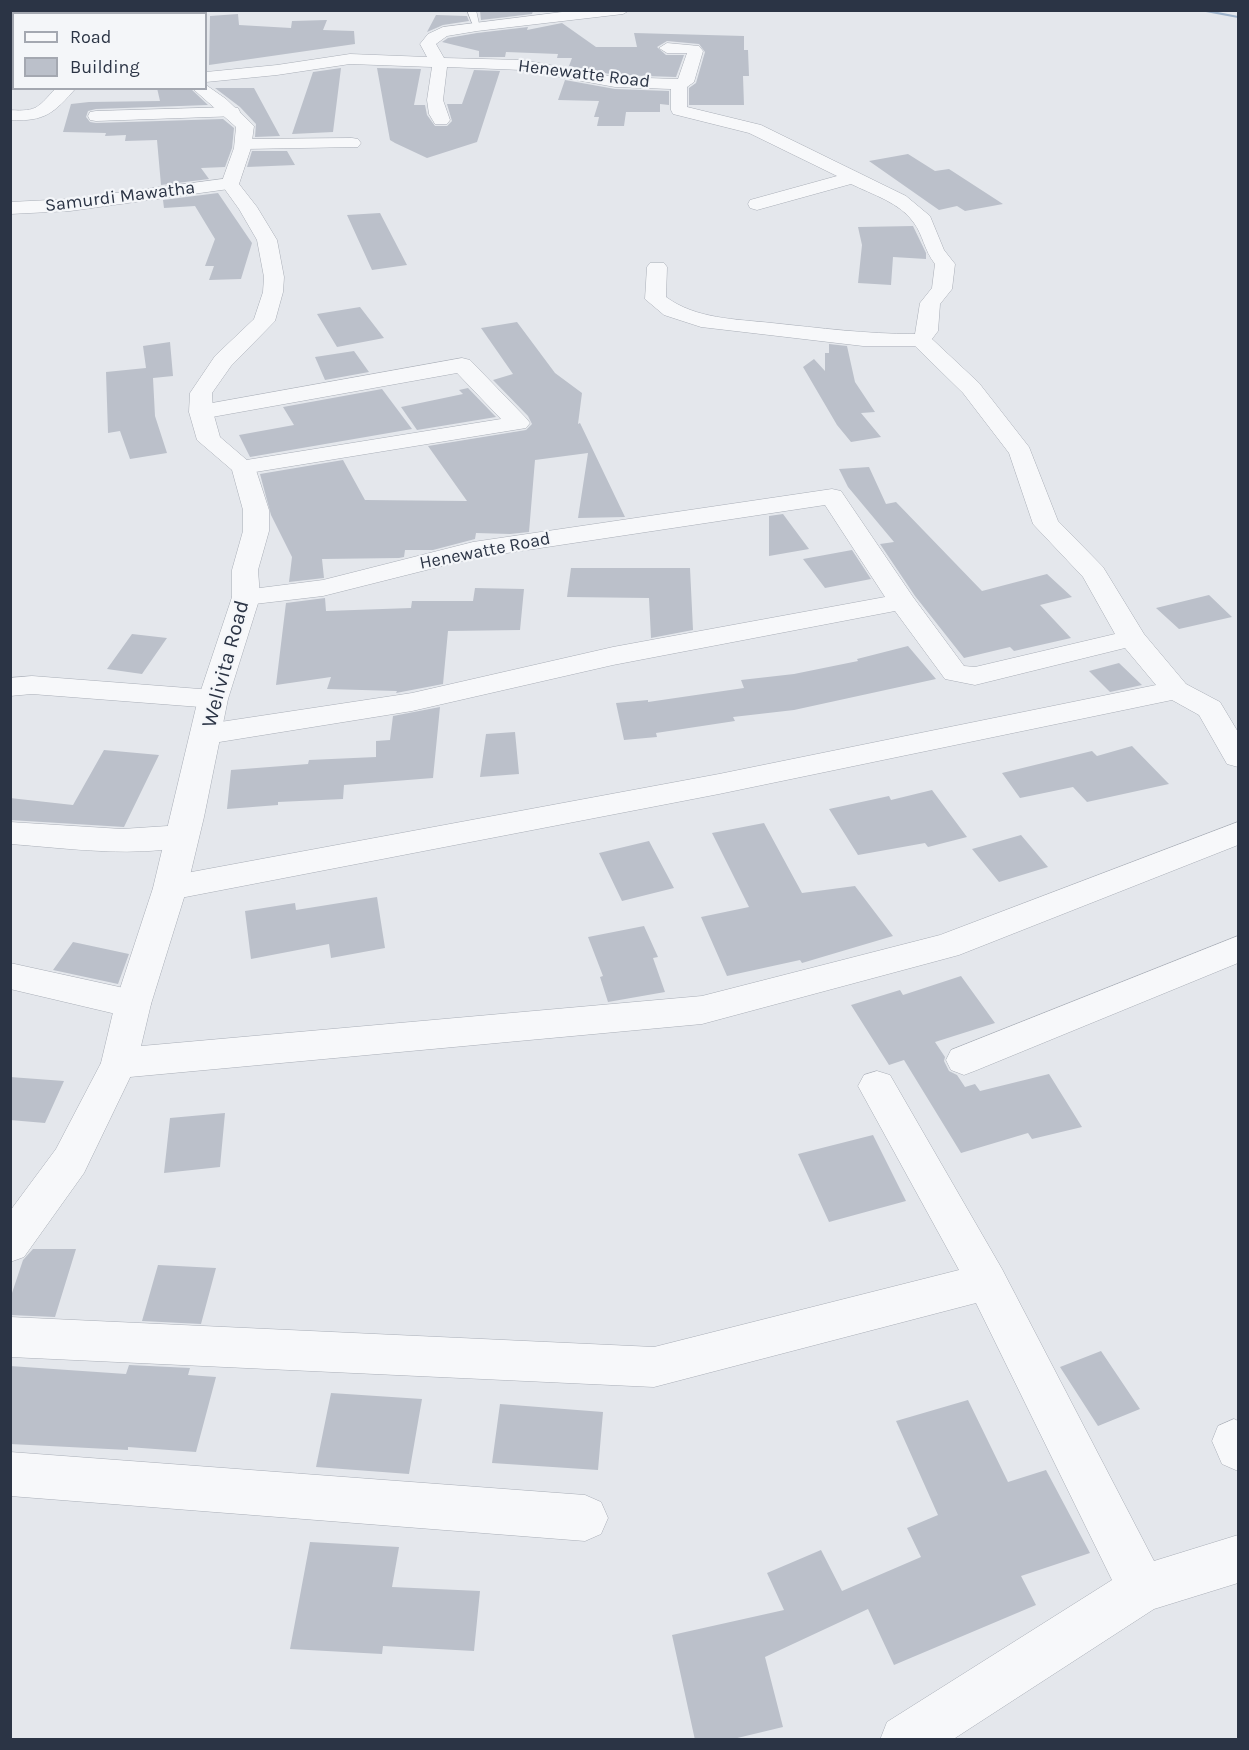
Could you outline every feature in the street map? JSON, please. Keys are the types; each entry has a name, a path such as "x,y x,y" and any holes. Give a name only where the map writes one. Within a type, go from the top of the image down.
{"street":[{"path":"441,120 436,115 435,103 440,63 428,44 433,37 443,32 477,26 622,10"},
{"path":"668,48 694,49 695,51 690,76 686,82 679,84"},
{"name":"Henewatte Road","path":"207,77 277,70 350,59 522,65 615,81 679,84 679,110 754,129 816,157 899,200 922,220 935,251 945,264 942,289 930,303 927,331 921,340"},
{"path":"10,115 43,113 51,107 64,90"},
{"path":"201,412 462,365 518,423 243,466 209,440 201,412 201,393 223,361 264,321 273,292 274,277 267,240 248,207 230,183 236,162 245,144 245,126 232,112 203,90"},
{"path":"96,116 232,112"},
{"path":"245,144 352,143"},
{"path":"757,204 851,177"},
{"name":"Samurdi Mawatha","path":"10,208 70,205 230,183"},
{"path":"657,267 655,300 671,311 700,321 863,340 921,340 971,388 1021,452 1046,524 1094,573 1132,638 1176,690 1224,708 1239,757"},
{"name":"Welivita Road","path":"17,1223 70,1161 119,1063 133,1004 170,888 207,734 213,699 246,597 245,570 256,531 256,510 243,466"},
{"name":"Henewatte Road","path":"246,597 323,588 473,550 832,496 902,602"},
{"path":"207,734 412,702 613,656 902,602 955,673 975,676 1132,638"},
{"path":"10,687 32,684 213,699"},
{"path":"170,888 719,784 1176,690"},
{"path":"119,1063 702,1010 947,946 1239,832"},
{"path":"10,833 122,840 183,836"},
{"path":"964,1060 1239,949"},
{"path":"10,976 133,1004"},
{"path":"877,1086 987,1282 1142,1589"},
{"path":"10,1337 654,1367 987,1282"},
{"path":"10,1474 585,1518"},
{"path":"908,1739 1142,1589 1239,1559"}],"lane":[{"path":"471,10 477,26"}],"building":[{"path":"480,11 533,11 532,14 481,20"},
{"path":"238,14 239,25 291,28 292,21 327,20 323,30 354,31 355,44 209,65 210,16"},
{"path":"436,15 467,16 469,21 443,25 427,32"},
{"path":"562,23 596,47 637,47 634,33 744,36 744,50 748,50 749,76 743,76 744,105 689,105 689,88 696,83 705,52 699,44 667,41 657,47 666,55 684,55 676,77 615,75 569,66 572,58 557,58 558,54 506,52 505,57 479,57 479,51 442,42 448,38 477,33 528,27 527,30"},
{"path":"341,68 333,132 292,134 313,72"},
{"path":"377,68 421,69 414,105 425,105 427,115 435,126 447,126 452,121 447,104 462,104 474,70 500,71 477,142 427,158 390,140"},
{"path":"565,80 615,89 669,91 669,105 660,104 660,112 626,112 624,126 597,126 599,117 594,117 599,101 558,100"},
{"path":"215,88 254,88 280,136 255,137 256,124 240,107"},
{"path":"157,90 192,90 208,105 96,109 88,111 86,117 90,122 96,123 223,119 234,128 232,148 225,167 201,168 209,179 161,185 157,140 125,141 126,135 105,136 106,133 63,132 71,104 160,101"},
{"path":"252,151 287,151 295,165 247,167"},
{"path":"908,154 935,171 949,169 1003,204 965,211 957,206 939,210 869,161"},
{"path":"218,193 252,243 241,279 209,280 214,266 205,266 215,239 195,206 164,208 163,200"},
{"path":"380,213 407,265 372,270 347,215"},
{"path":"913,226 926,253 926,259 893,257 891,285 858,283 862,245 858,227"},
{"path":"360,307 384,338 337,347 317,314"},
{"path":"517,322 555,373 582,393 578,424 580,423 625,517 578,518 588,453 535,460 529,532 476,533 475,539 433,550 405,550 404,557 399,558 322,559 324,578 289,582 292,557 271,515 260,474 343,460 365,500 467,501 428,446 526,430 532,424 528,416 493,380 513,374 481,328"},
{"path":"170,342 173,376 153,378 155,416 167,453 130,459 120,431 108,433 106,372 146,368 143,346"},
{"path":"829,344 847,346 855,382 875,412 861,413 881,437 851,442 837,425 803,367 814,359 825,371 825,353 829,353"},
{"path":"354,351 369,372 325,380 315,357"},
{"path":"468,388 496,417 417,430 401,407 463,394 459,390"},
{"path":"382,389 412,429 250,457 239,435 294,425 283,407"},
{"path":"869,467 886,504 896,502 982,591 1047,574 1072,597 1040,605 1071,638 1014,651 1010,647 964,658 915,596 880,544 894,542 848,487 839,469"},
{"path":"783,514 809,549 769,556 769,516"},
{"path":"852,550 871,579 825,588 803,559"},
{"path":"571,568 690,568 693,630 651,638 649,598 567,597"},
{"path":"475,588 524,589 520,630 448,631 443,684 396,693 397,691 327,689 331,677 276,685 286,603 325,598 326,611 411,608 412,601 473,601"},
{"path":"1209,595 1232,617 1179,629 1156,608"},
{"path":"132,634 167,638 142,674 107,669"},
{"path":"908,646 936,679 794,710 733,717 735,721 656,733 657,737 624,740 616,703 648,700 648,702 744,688 741,680 794,674 858,661 857,659"},
{"path":"1119,663 1142,685 1110,692 1089,671"},
{"path":"440,707 433,778 344,785 343,799 278,802 278,805 227,809 231,770 308,764 309,760 376,757 376,741 390,740 393,716"},
{"path":"515,732 519,774 480,777 486,734"},
{"path":"1132,746 1169,784 1087,802 1073,787 1020,798 1002,773 1092,751 1097,756"},
{"path":"104,750 159,755 124,827 10,820 10,798 73,805"},
{"path":"932,790 967,837 928,847 925,843 858,855 829,809 889,796 891,800"},
{"path":"764,823 802,893 855,886 893,936 802,963 800,960 727,976 701,917 749,907 712,833"},
{"path":"1021,835 1048,867 999,882 972,849"},
{"path":"649,841 674,888 622,901 599,853"},
{"path":"377,897 385,948 331,958 329,944 251,959 245,911 295,903 296,910"},
{"path":"644,926 658,957 653,958 665,992 608,1002 600,977 603,976 588,937"},
{"path":"73,942 129,954 118,984 53,970"},
{"path":"961,976 995,1023 935,1042 945,1057 944,1061 949,1071 957,1075 965,1087 975,1084 980,1091 1049,1074 1082,1127 1032,1139 1028,1133 961,1153 904,1060 889,1065 851,1005 900,990 903,995"},
{"path":"10,1077 64,1081 45,1123 10,1120"},
{"path":"225,1113 220,1167 164,1173 170,1118"},
{"path":"873,1135 906,1201 829,1222 798,1154"},
{"path":"33,1249 76,1249 55,1317 10,1315 10,1299 23,1260"},
{"path":"158,1265 216,1268 201,1324 142,1321"},
{"path":"1101,1351 1140,1409 1098,1426 1060,1367"},
{"path":"129,1365 190,1368 188,1375 216,1377 196,1452 128,1447 128,1450 10,1444 10,1366 126,1374"},
{"path":"331,1393 422,1399 409,1474 316,1467"},
{"path":"968,1400 1008,1482 1046,1470 1090,1553 1021,1576 1036,1605 894,1665 868,1609 765,1657 783,1727 729,1740 695,1740 672,1635 784,1610 767,1573 821,1550 842,1591 921,1557 907,1528 938,1515 896,1421"},
{"path":"500,1404 603,1412 598,1470 492,1463"},
{"path":"310,1542 399,1547 392,1587 480,1591 474,1651 383,1646 382,1654 290,1649"}],"waterway":[{"path":"1197,10 1238,17"}]}
